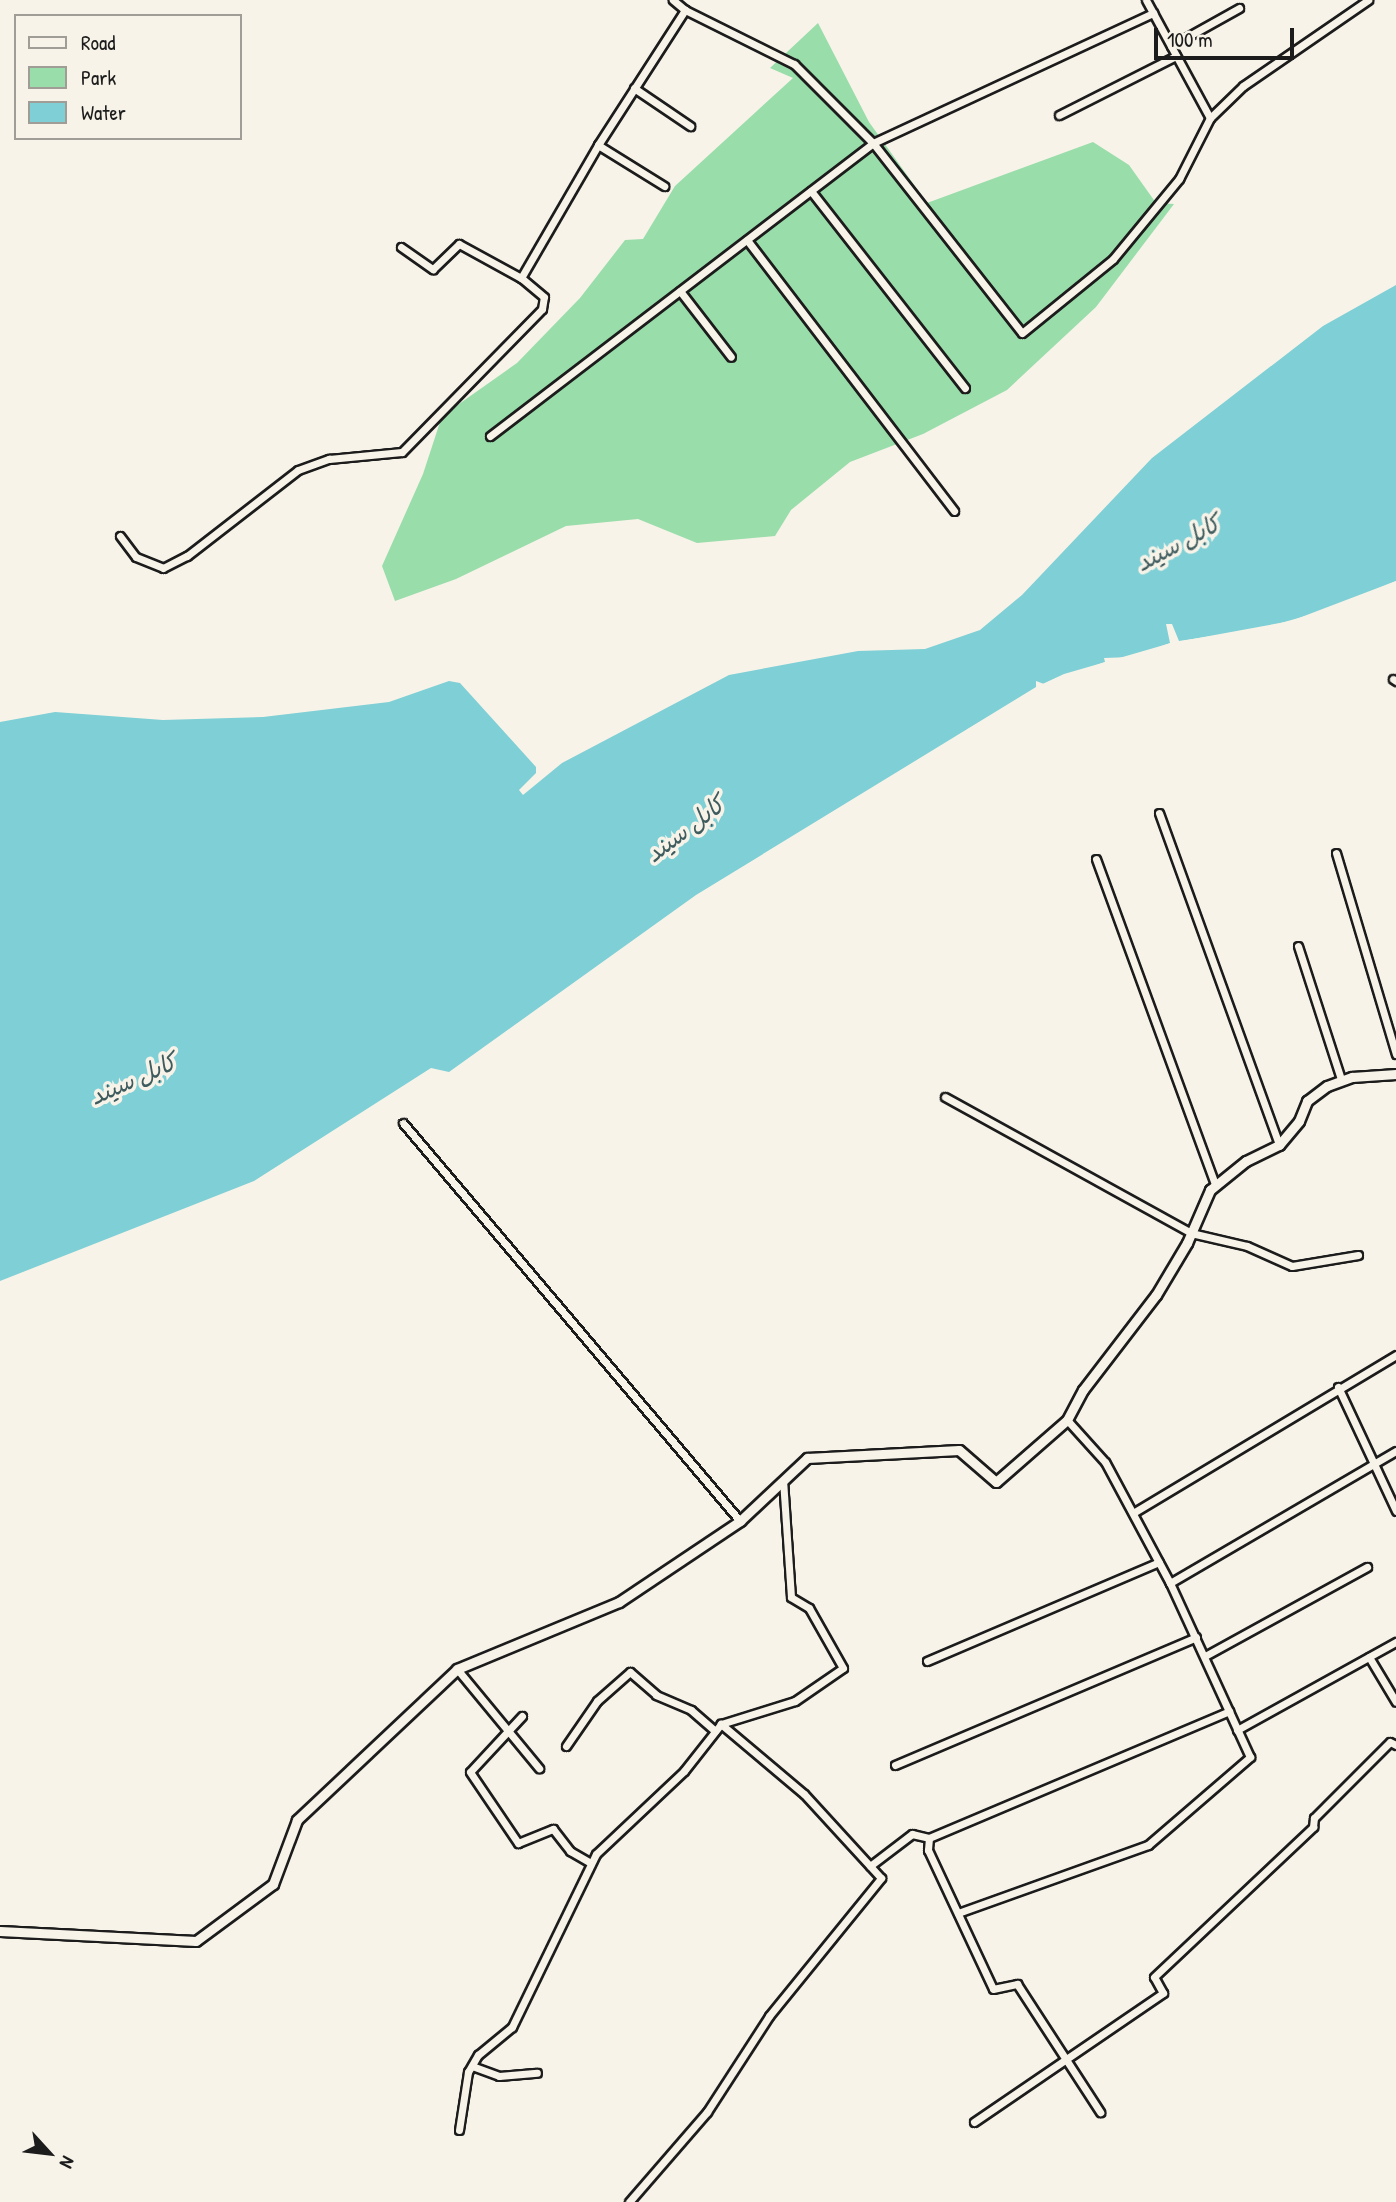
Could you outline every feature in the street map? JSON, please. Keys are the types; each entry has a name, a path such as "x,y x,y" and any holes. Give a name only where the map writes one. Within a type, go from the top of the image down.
{"street":[{"path":"673,0 685,10 794,64 873,143 1022,332 1113,259 1179,179 1210,118 1243,86 1368,0"},
{"path":"1146,0 1210,118"},
{"path":"1171,46 1239,8"},
{"path":"521,278 598,145 685,10"},
{"path":"491,436 873,143 1153,13"},
{"path":"1059,115 1176,56"},
{"path":"634,88 690,125"},
{"path":"598,145 664,186"},
{"path":"811,191 965,388"},
{"path":"747,240 954,511"},
{"path":"120,536 136,557 163,568 187,555 298,470 329,458 402,452 542,309 544,297 521,278 459,244 433,269 401,247"},
{"path":"680,291 732,357"},
{"path":"1159,813 1279,1146"},
{"path":"1336,853 1396,1054"},
{"path":"1096,859 1215,1185"},
{"path":"1298,946 1341,1079"},
{"path":"0,1931 196,1941 273,1884 297,1820 457,1669 619,1602 740,1521 807,1458 959,1450 996,1482 1067,1420 1083,1390 1156,1295 1215,1185 1246,1161 1279,1146 1299,1121 1307,1101 1341,1079 1396,1074"},
{"path":"945,1097 1191,1233 1247,1245 1292,1266 1358,1255"},
{"path":"402,1123 740,1521"},
{"path":"1133,1513 1338,1387 1396,1355"},
{"path":"1338,1387 1396,1511"},
{"path":"958,1913 1148,1845 1250,1757 1196,1637 1133,1513 1105,1462 1067,1420"},
{"path":"1170,1584 1396,1451"},
{"path":"459,2130 472,2066 512,2027 591,1863 684,1771 721,1724 796,1701 843,1668 809,1608 791,1597 783,1480"},
{"path":"927,1661 1159,1562"},
{"path":"1205,1656 1367,1567"},
{"path":"895,1765 1196,1637"},
{"path":"1237,1730 1396,1642"},
{"path":"1369,1657 1396,1702"},
{"path":"457,1669 539,1768"},
{"path":"566,1746 597,1701 630,1672 656,1695 691,1710 715,1731"},
{"path":"870,1866 912,1834 929,1838 1229,1711"},
{"path":"522,1716 470,1772 517,1843 553,1829 570,1851 591,1863"},
{"path":"629,2202 707,2112 769,2016 881,1878 804,1794 721,1724"},
{"path":"974,2122 1163,1993 1154,1977 1312,1827 1314,1818 1390,1742 1396,1745"},
{"path":"929,1838 928,1850 993,1989 1017,1984 1100,2112"},
{"path":"472,2066 499,2076 537,2073"}],"green space":[{"path":"818,23 869,122 927,203 1093,142 1129,165 1156,203 1174,204 1096,307 1007,390 923,434 850,462 791,510 775,536 697,543 638,519 566,526 456,579 395,601 382,566 423,474 442,416 517,363 580,298 625,240 643,239 675,186 793,78 770,68"}],"water":[{"name":"کابل سيند","path":"1396,285 1396,581 1291,621 1171,643 1064,674 1036,687 696,895 449,1072 431,1068 254,1181 0,1281 0,722 55,712 163,720 263,717 389,702 449,681 460,683 536,767 536,773 519,790 523,795 562,763 729,675 858,651 925,649 980,630 1022,595 1152,458 1323,326"}],"pier":[{"path":"1396,581 1390,588 1292,625 1180,644 1065,677 959,739 957,736 1036,688 1036,681 1044,684 1105,662 1104,658 1131,657 1170,643 1166,624 1172,624 1179,641 1259,629 1327,610"}]}
